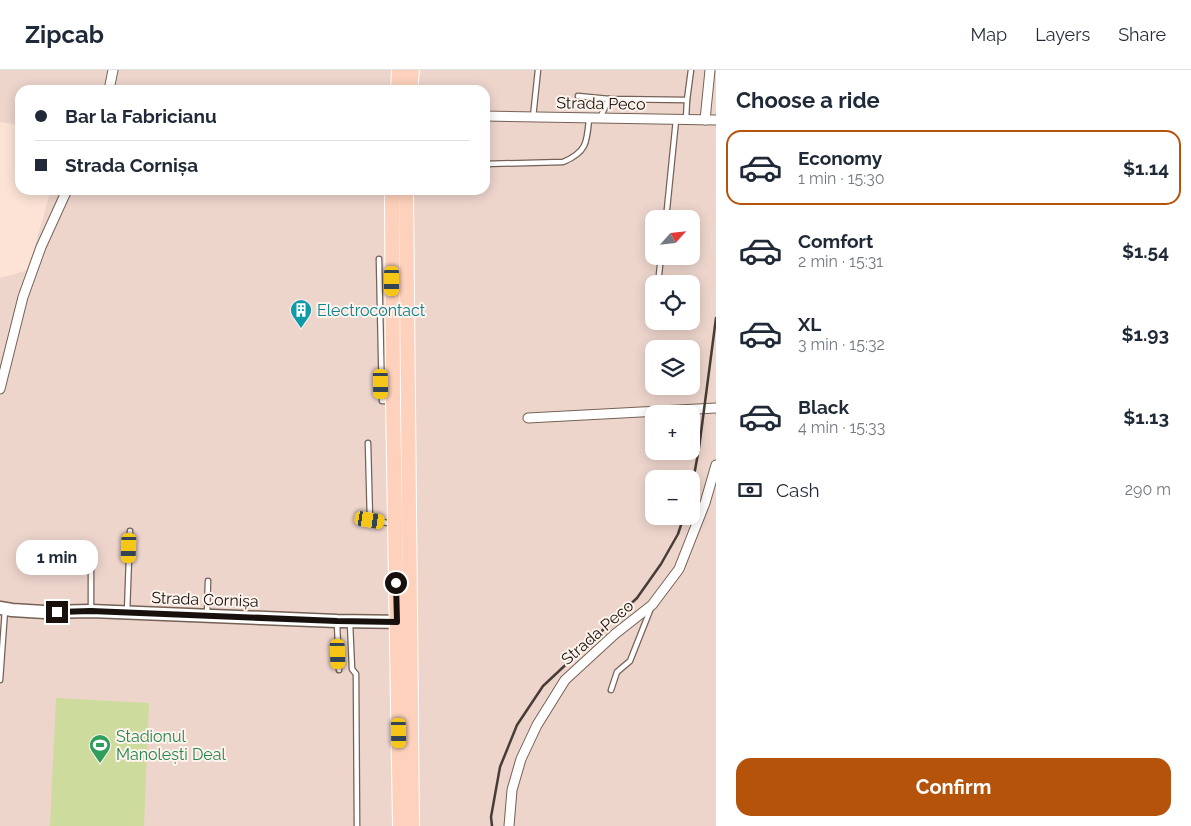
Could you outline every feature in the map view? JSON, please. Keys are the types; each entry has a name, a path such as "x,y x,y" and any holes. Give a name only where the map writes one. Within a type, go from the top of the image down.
{"main road":[{"path":"398,85 399,70"},
{"path":"410,85 412,70"},
{"path":"392,195 393,400 396,524 403,622 412,826"},
{"path":"400,826 406,195"}],"street":[{"path":"109,85 113,70"},
{"path":"705,120 710,70"},
{"name":"Strada Peco","path":"490,116 716,120"},
{"path":"0,389 23,297 41,246 65,195"},
{"path":"528,418 716,408"},
{"name":"Strada Peco","path":"509,826 512,790 520,759 537,725 565,680 615,634 652,604 679,569 705,502 716,465"},
{"name":"Strada Cornișa","path":"2,608 44,612 91,611 403,622"}],"lane":[{"path":"533,117 538,70"},
{"path":"667,210 681,120 687,100 691,70"},
{"path":"578,96 687,100"},
{"path":"599,119 609,98"},
{"path":"490,164 563,162 580,153 585,145 588,138 589,119"},
{"path":"379,259 382,402 393,400"},
{"path":"368,443 370,520 396,524"},
{"path":"127,613 130,531"},
{"path":"91,567 91,611"},
{"path":"207,616 208,581"},
{"path":"610,690 617,672 630,661 652,604"},
{"path":"0,680 2,608"},
{"path":"337,621 339,670"},
{"path":"350,621 352,669 356,674 356,826"}],"shaded area":[{"path":"0,70 716,70 716,826 0,826 0,278 28,270 50,195 490,195 490,85 15,85 15,124 0,122"}],"green space":[{"name":"Stadionul Manolești Deal","path":"56,698 149,703 144,826 50,826"}],"railway":[{"path":"695,470 716,318"},
{"path":"492,826 491,817 500,767 517,725 543,686 637,598 661,564 681,525"}],"place":[{"name":"Electrocontact","path":"301,329"},
{"name":"Stadionul Manolești Deal","path":"100,764"}],"route":[{"path":"57,612 91,611 397,622 396,583"}]}
